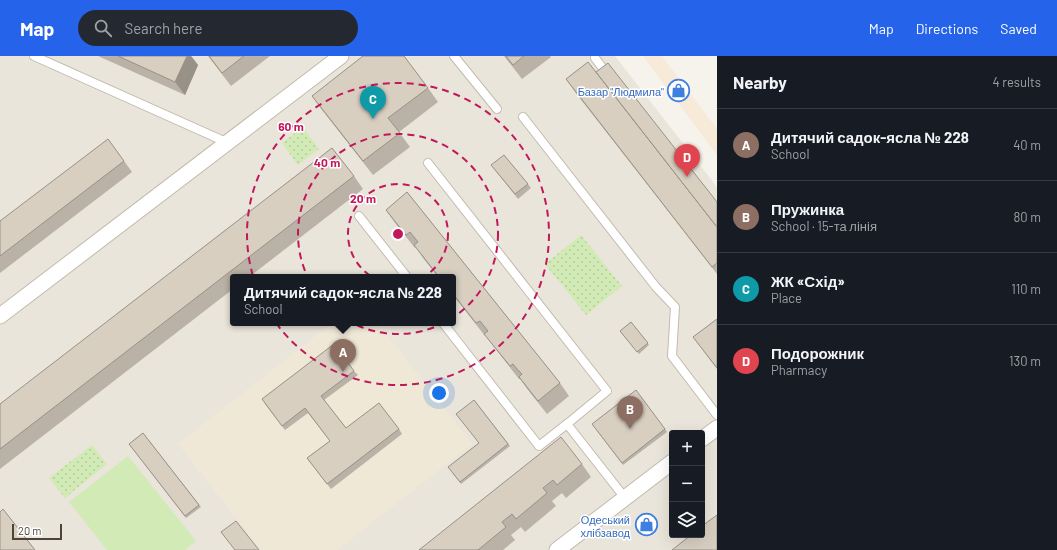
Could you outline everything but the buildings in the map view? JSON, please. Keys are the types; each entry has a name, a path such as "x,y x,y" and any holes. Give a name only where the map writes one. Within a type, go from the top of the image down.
{"street":[{"path":"0,316 340,56"},
{"path":"705,437 717,428"},
{"path":"557,550 669,464"}],"lane":[{"path":"34,56 226,142"},
{"path":"454,56 497,109"},
{"path":"595,58 614,83"},
{"path":"523,117 656,287 675,307 672,356 717,415"},
{"path":"428,163 606,391 539,446 445,326"},
{"path":"359,216 405,274"},
{"path":"567,424 625,498"}],"shaded area":[{"path":"0,56 615,56 717,187 717,550 0,550"},
{"name":"Базар \"Людмила\"","path":"643,56 662,56 717,129 717,155"},
{"path":"328,326 380,326 472,444 337,550 261,550 178,444"}],"green space":[{"path":"303,127 319,149 298,165 282,143"},
{"path":"581,235 622,286 586,315 545,264"},
{"path":"92,445 107,464 65,498 49,478"},
{"path":"128,456 196,541 185,550 107,550 69,502"}],"place":[{"name":"Базар \"Людмила\"","path":"679,91"},
{"name":"ЖК «Схід»","path":"373,119"},
{"name":"Подорожник","path":"687,177"},
{"name":"Дитячий садок-ясла № 228","path":"343,372"},
{"name":"Пружинка","path":"630,429"},
{"name":"Одеський хлібзавод","path":"646,525"}]}
